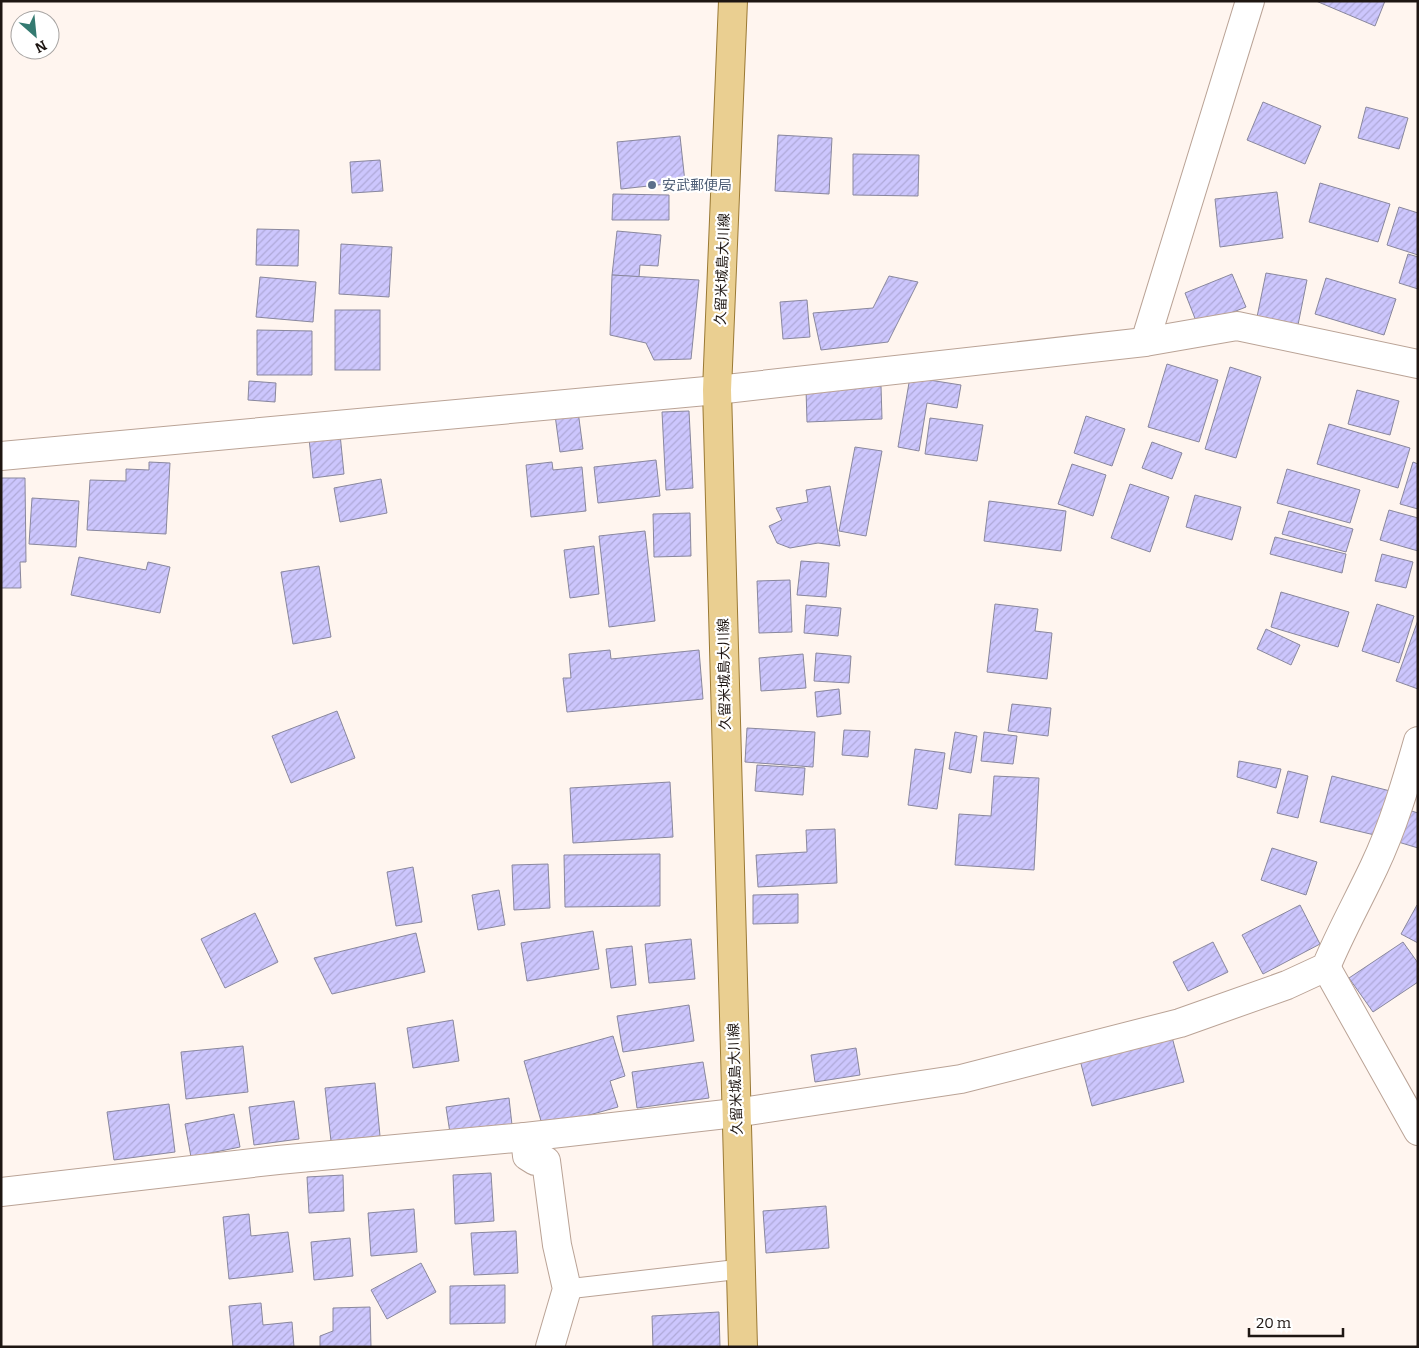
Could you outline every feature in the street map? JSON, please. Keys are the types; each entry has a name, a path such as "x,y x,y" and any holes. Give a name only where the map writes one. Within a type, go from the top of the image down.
{"main road":[{"name":"久留米城島大川線","path":"733,1 717,390 735,1113 743,1347"}],"street":[{"path":"1145,342 1250,1"},
{"path":"1,456 717,390 1145,342 1237,326 1418,364"},
{"path":"1,1192 278,1160 525,1137 735,1113 961,1079 1180,1024 1287,985 1326,967 1340,933 1374,866 1406,782 1418,741"},
{"path":"1326,967 1418,1130"},
{"path":"525,1137 527,1156 535,1160 546,1160 557,1245 567,1288 550,1347"}],"lane":[{"path":"567,1288 740,1269"}],"building":[{"path":"1316,1 1385,1 1375,26"},
{"path":"1263,102 1321,126 1305,164 1247,140"},
{"path":"1366,107 1408,118 1399,149 1358,138"},
{"path":"778,135 832,138 829,194 775,191"},
{"path":"680,136 685,182 621,189 617,142"},
{"path":"853,154 919,155 918,196 853,195"},
{"path":"380,160 383,191 352,193 350,162"},
{"path":"1320,183 1390,204 1378,242 1309,222"},
{"path":"1277,192 1283,238 1220,247 1215,199"},
{"path":"613,194 669,195 669,220 612,220"},
{"path":"1399,207 1418,213 1418,255 1387,245"},
{"path":"257,229 299,230 298,266 256,265"},
{"path":"617,231 661,235 658,266 640,265 639,277 612,275"},
{"path":"341,244 392,247 389,297 339,294"},
{"path":"1408,254 1418,257 1418,289 1399,283"},
{"path":"1266,273 1307,280 1298,325 1257,317"},
{"path":"1232,274 1246,307 1198,326 1185,293"},
{"path":"612,275 699,280 691,359 654,360 646,343 610,335"},
{"path":"889,276 918,282 888,342 821,350 813,313 873,308"},
{"path":"260,277 316,282 313,322 256,317"},
{"path":"1326,278 1396,299 1384,335 1315,314"},
{"path":"807,300 810,337 783,339 780,302"},
{"path":"335,310 380,310 380,370 335,370"},
{"path":"257,330 312,331 312,375 257,375"},
{"path":"1167,364 1218,380 1199,442 1148,427"},
{"path":"1230,367 1261,377 1236,458 1205,449"},
{"path":"910,377 961,385 957,408 927,403 919,451 898,447"},
{"path":"249,381 276,383 275,402 248,400"},
{"path":"881,386 882,419 807,422 806,389"},
{"path":"1357,390 1399,401 1390,435 1348,424"},
{"path":"578,411 583,449 560,452 555,415"},
{"path":"689,411 693,488 666,490 662,412"},
{"path":"1086,416 1125,429 1112,466 1074,453"},
{"path":"930,418 983,425 977,461 925,454"},
{"path":"1329,424 1410,448 1398,488 1317,464"},
{"path":"340,434 344,474 313,478 309,438"},
{"path":"1152,442 1182,453 1172,479 1142,468"},
{"path":"855,447 882,451 866,536 839,531"},
{"path":"656,460 660,496 598,503 594,467"},
{"path":"149,462 170,463 166,534 87,530 90,480 126,481 126,469 149,470"},
{"path":"552,462 553,470 582,467 586,511 531,517 526,465"},
{"path":"1413,462 1418,464 1418,509 1400,504"},
{"path":"1072,464 1106,475 1093,516 1058,504"},
{"path":"1287,469 1360,490 1350,523 1277,503"},
{"path":"1,478 25,478 26,562 20,562 21,588 1,588"},
{"path":"381,479 387,513 340,522 334,488"},
{"path":"1130,484 1169,497 1150,552 1111,538"},
{"path":"830,486 840,546 818,543 790,548 777,543 769,526 782,520 776,508 808,502 806,490"},
{"path":"1195,495 1241,507 1232,540 1186,527"},
{"path":"32,498 79,501 76,547 29,544"},
{"path":"989,501 1066,511 1061,551 984,541"},
{"path":"1389,510 1418,518 1418,551 1380,540"},
{"path":"1289,511 1353,529 1346,552 1282,534"},
{"path":"690,513 691,556 654,557 653,514"},
{"path":"645,531 655,621 609,627 599,536"},
{"path":"1275,537 1346,554 1342,573 1270,554"},
{"path":"594,546 599,594 570,598 564,550"},
{"path":"1382,554 1413,562 1406,588 1375,581"},
{"path":"79,557 146,570 148,562 170,567 160,613 71,595"},
{"path":"801,561 829,563 826,597 797,595"},
{"path":"319,566 331,637 293,644 281,572"},
{"path":"790,580 792,632 759,633 757,581"},
{"path":"1281,592 1349,612 1338,647 1271,627"},
{"path":"995,604 1038,609 1035,631 1052,633 1047,679 987,672"},
{"path":"1377,604 1414,616 1399,663 1362,651"},
{"path":"806,605 841,608 838,636 804,633"},
{"path":"1418,620 1418,689 1396,681"},
{"path":"1266,629 1300,645 1291,665 1257,649"},
{"path":"610,650 611,659 699,650 703,699 567,712 563,678 571,678 569,654"},
{"path":"816,653 851,656 849,683 814,681"},
{"path":"803,654 806,688 761,691 759,658"},
{"path":"839,689 841,714 817,717 815,692"},
{"path":"1012,704 1051,708 1048,736 1008,731"},
{"path":"337,711 355,758 291,783 272,736"},
{"path":"747,728 815,732 813,767 745,762"},
{"path":"844,730 870,731 868,757 842,755"},
{"path":"955,732 977,736 971,773 949,769"},
{"path":"984,732 1017,736 1013,764 981,761"},
{"path":"915,749 945,753 937,809 908,805"},
{"path":"1239,761 1281,769 1276,788 1237,777"},
{"path":"757,765 805,768 803,795 755,791"},
{"path":"1288,771 1308,776 1298,818 1277,813"},
{"path":"994,776 1039,778 1034,870 955,865 959,814 991,816"},
{"path":"1332,776 1394,792 1383,837 1320,822"},
{"path":"670,782 673,837 573,843 570,788"},
{"path":"1405,809 1418,813 1418,848 1395,841"},
{"path":"835,829 837,883 758,887 756,855 807,852 806,830"},
{"path":"1272,848 1317,862 1306,895 1261,880"},
{"path":"660,854 660,906 565,907 564,855"},
{"path":"548,864 550,908 514,910 512,865"},
{"path":"413,867 422,922 396,926 387,872"},
{"path":"499,890 505,925 478,930 472,895"},
{"path":"798,894 798,923 753,924 753,895"},
{"path":"1300,905 1320,944 1263,974 1242,935"},
{"path":"1418,905 1418,943 1401,934"},
{"path":"255,913 278,962 225,988 201,939"},
{"path":"593,931 599,969 527,981 521,943"},
{"path":"416,933 425,972 332,994 314,958"},
{"path":"691,939 695,979 649,983 645,944"},
{"path":"1213,942 1228,972 1188,991 1173,962"},
{"path":"1403,942 1418,963 1418,982 1373,1012 1349,978"},
{"path":"632,946 636,985 611,988 606,949"},
{"path":"689,1005 694,1041 623,1052 617,1016"},
{"path":"453,1020 459,1061 413,1068 407,1028"},
{"path":"613,1036 625,1076 610,1081 618,1107 543,1128 524,1061"},
{"path":"1172,1037 1184,1082 1092,1106 1080,1060"},
{"path":"243,1046 248,1092 186,1099 181,1052"},
{"path":"856,1048 860,1075 815,1082 811,1055"},
{"path":"703,1062 709,1098 637,1108 632,1072"},
{"path":"375,1083 380,1136 331,1141 325,1088"},
{"path":"509,1098 512,1125 450,1133 446,1107"},
{"path":"294,1101 299,1139 254,1145 249,1107"},
{"path":"169,1104 175,1152 114,1160 107,1112"},
{"path":"234,1114 240,1147 191,1157 185,1124"},
{"path":"491,1173 494,1221 455,1224 453,1175"},
{"path":"343,1175 344,1211 309,1213 307,1177"},
{"path":"826,1206 829,1248 766,1253 763,1211"},
{"path":"414,1209 417,1252 371,1256 368,1213"},
{"path":"249,1214 251,1236 288,1232 293,1272 229,1279 223,1217"},
{"path":"516,1231 518,1273 474,1275 471,1233"},
{"path":"350,1238 353,1276 314,1280 311,1242"},
{"path":"421,1263 436,1292 387,1319 371,1290"},
{"path":"505,1285 505,1323 450,1324 450,1286"},
{"path":"261,1303 263,1325 292,1322 294,1347 233,1347 229,1306"},
{"path":"370,1307 371,1347 320,1347 320,1336 333,1331 333,1308"},
{"path":"719,1312 720,1347 653,1347 652,1316"}],"place":[{"name":"安武郵便局","path":"652,185"}]}
